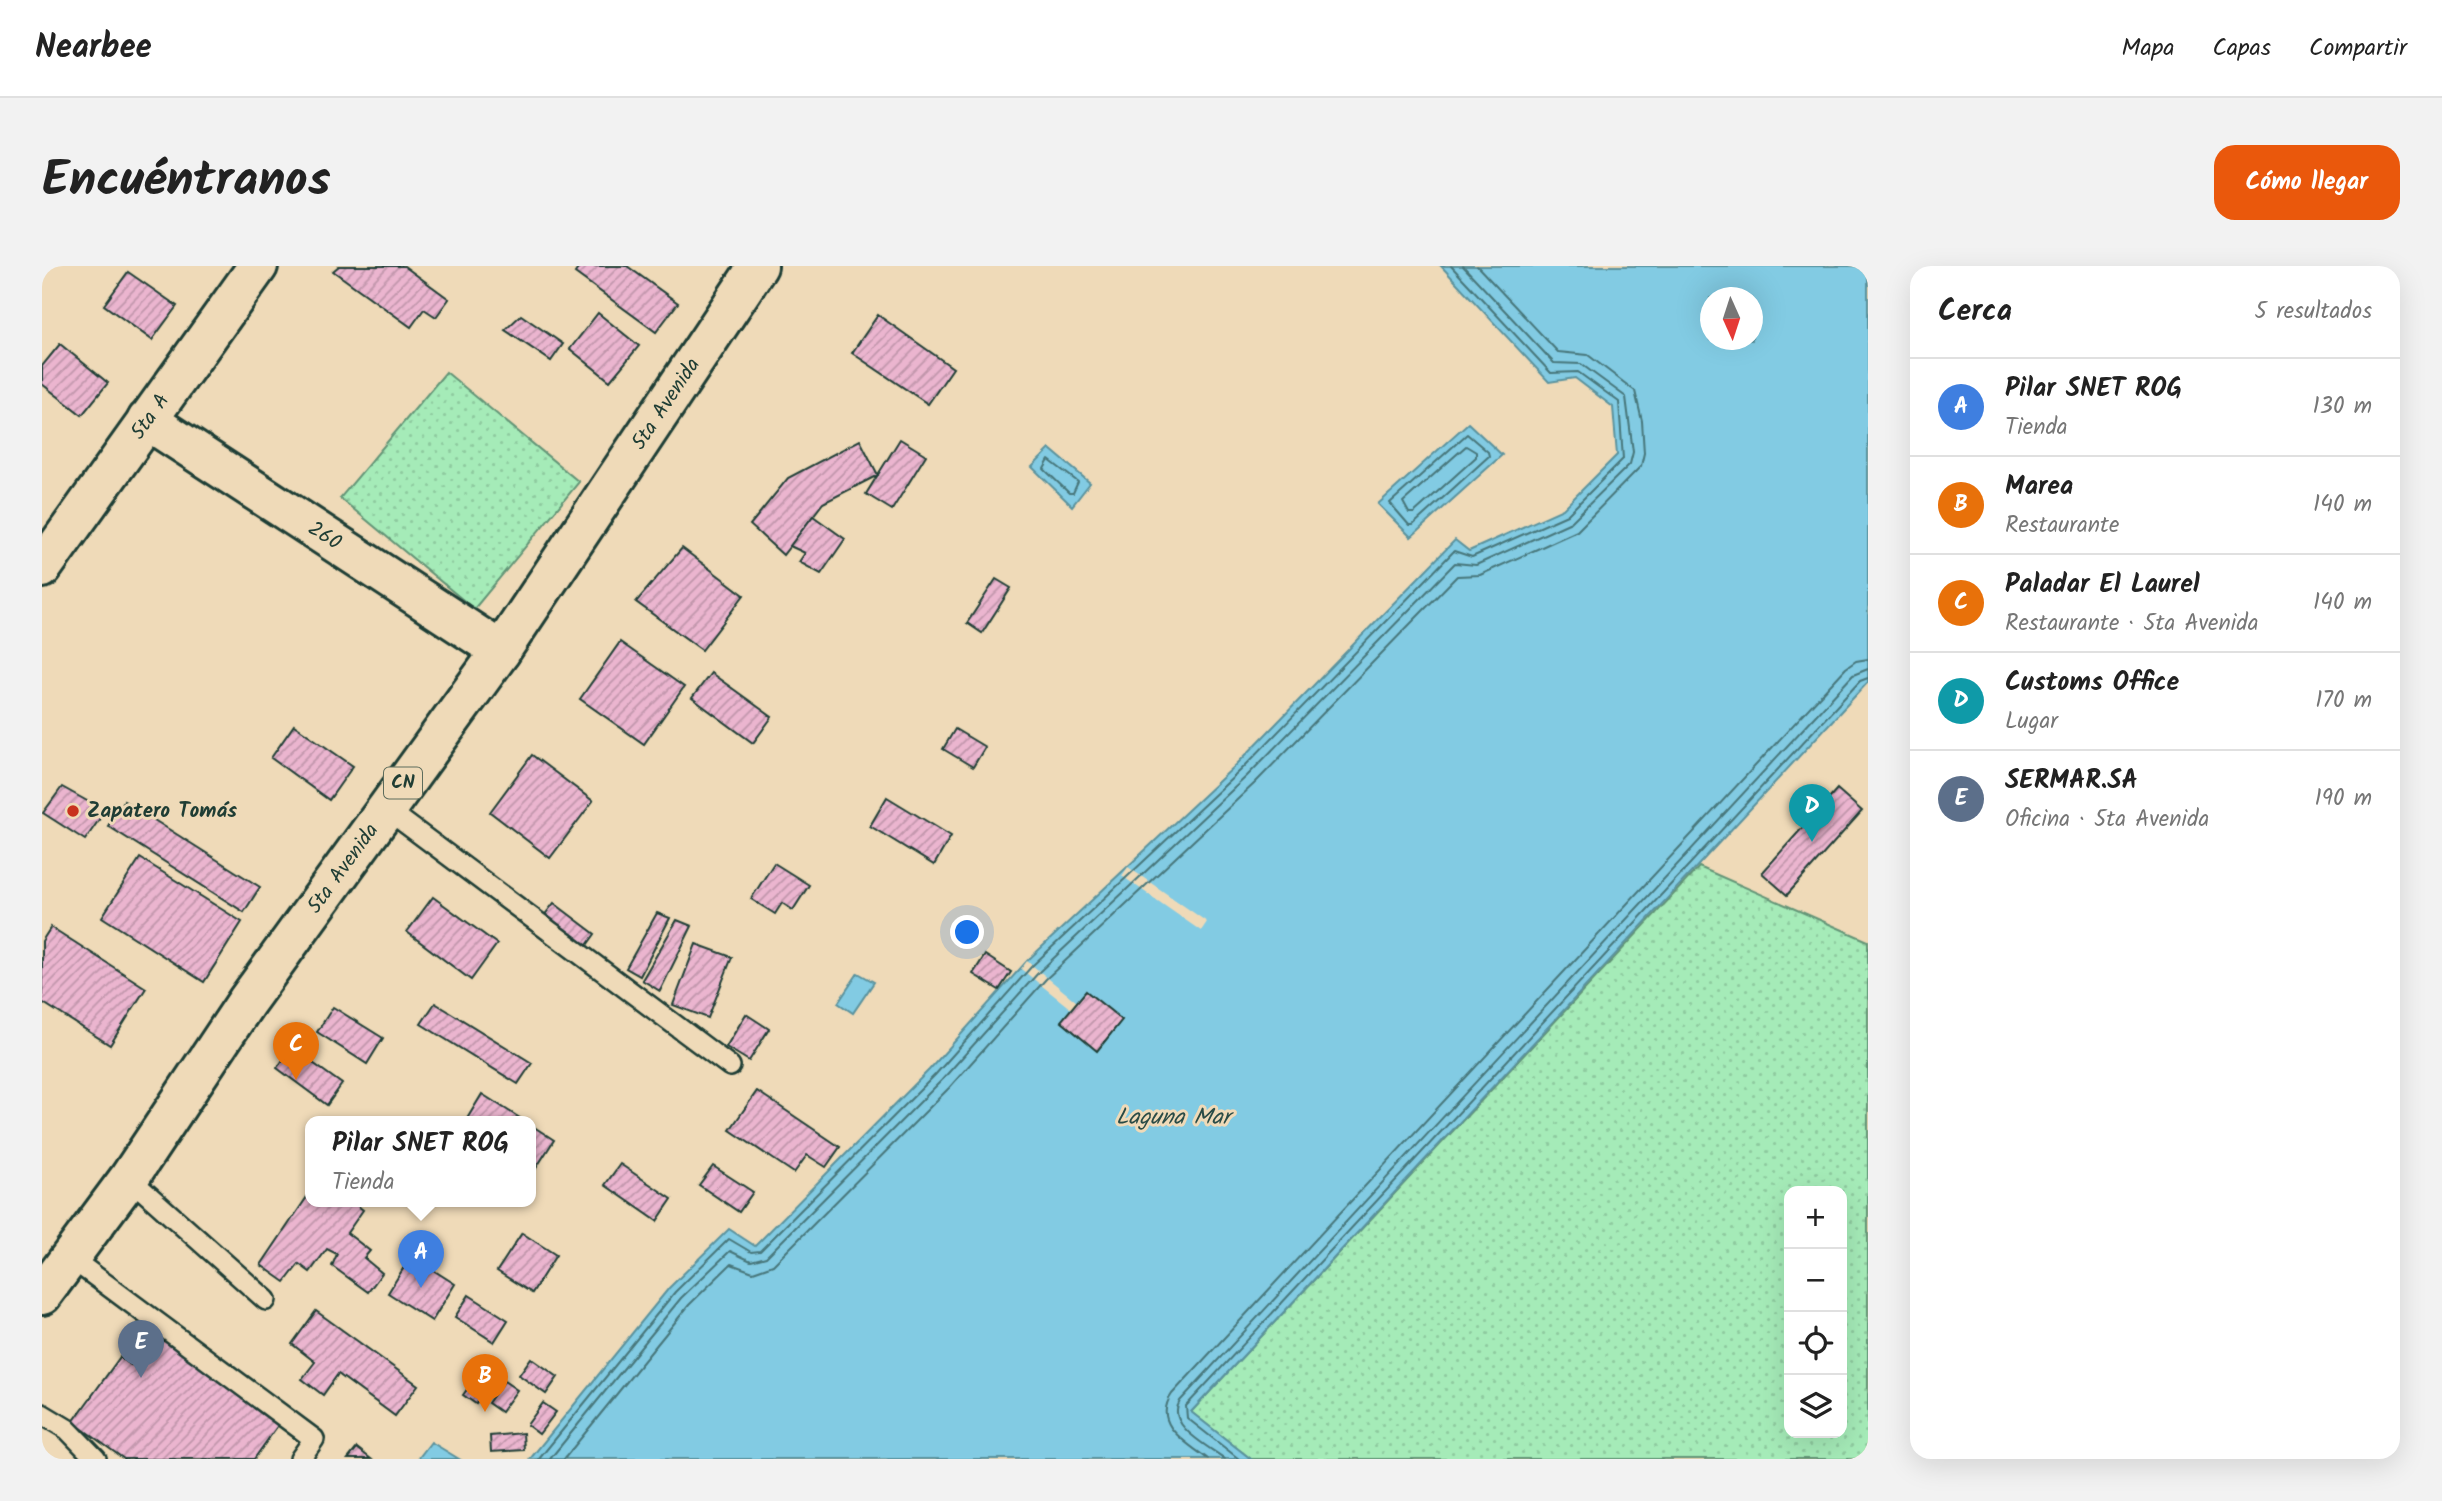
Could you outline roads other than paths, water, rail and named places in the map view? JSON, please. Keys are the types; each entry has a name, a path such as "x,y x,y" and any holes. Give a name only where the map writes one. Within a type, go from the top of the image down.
{"main road":[{"name":"5ta A","path":"42,568 258,266"},
{"name":"5ta Avenida","path":"44,1290 72,1259 247,1001 501,651 758,266"},
{"name":"260","path":"147,420 501,651"}],"lane":[{"path":"385,808 730,1066"},
{"path":"129,1178 265,1300"},
{"path":"72,1259 314,1439 300,1459"},
{"path":"42,1414 67,1429 96,1459"}],"water":[{"name":"Laguna Mar","path":"1441,266 1868,266 1868,682 1191,1412 1251,1459 530,1459 669,1288 729,1229 755,1246 929,1070 1027,961 1236,765 1455,540 1469,551 1563,509 1617,455 1613,407 1575,378 1549,382"},
{"path":"1468,423 1502,455 1411,537 1378,504"},
{"path":"1050,449 1090,483 1072,506 1032,467"},
{"path":"858,973 874,982 853,1013 838,1003"},
{"path":"431,1442 459,1459 418,1459"}],"place":[{"name":"Zapatero Tomás","path":"73,811"},
{"name":"Customs Office","path":"1812,842"},
{"name":"Paladar El Laurel","path":"296,1080"},
{"name":"Pilar SNET ROG","path":"421,1288"},
{"name":"SERMAR.SA","path":"141,1378"},
{"name":"Marea","path":"485,1412"}]}
